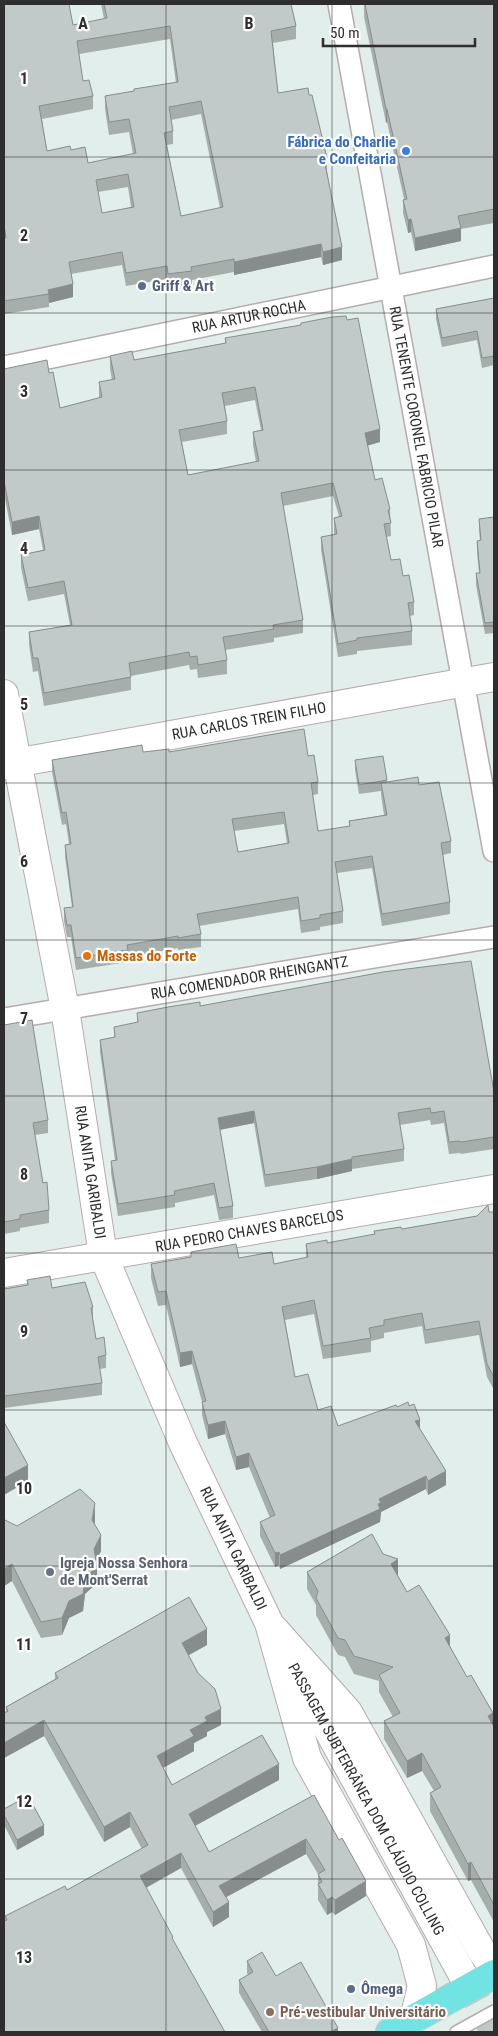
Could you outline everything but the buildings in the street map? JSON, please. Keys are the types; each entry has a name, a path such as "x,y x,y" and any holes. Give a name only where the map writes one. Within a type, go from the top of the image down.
{"main road":[{"name":"RUA CARLOS TREIN FILHO","path":"11,764 494,677"},
{"name":"RUA ANITA GARIBALDI","path":"4,694 11,764 65,1009 103,1255 183,1443 269,1623 306,1758 411,1945 422,1986 414,2019"},
{"name":"RUA PEDRO CHAVES BARCELOS","path":"4,1273 494,1189"},
{"name":"RUA ANITA GARIBALDI","path":"269,1623 348,1712 481,1950 494,1968"},
{"name":"PASSAGEM SUBTERRÂNEA DOM CLÁUDIO COLLING","path":"269,1623 464,1977"},
{"path":"390,2032 494,1974"}],"street":[{"name":"RUA TENENTE CORONEL FABRICIO PILAR","path":"339,4 494,851"},
{"name":"RUA ARTUR ROCHA","path":"4,367 494,266"},
{"name":"RUA COMENDADOR RHEINGANTZ","path":"4,1019 494,938"}],"lane":[{"path":"456,2032 494,2011"}],"tunnel":[{"path":"464,1977 494,2031"}],"place":[{"name":"Fábrica do Charlie e Confeitaria","path":"406,151"},
{"name":"Griff & Art","path":"142,286"},
{"name":"Massas do Forte","path":"87,956"},
{"name":"Igreja Nossa Senhora de Mont'Serrat","path":"50,1572"},
{"name":"Ômega","path":"351,1989"},
{"name":"Pré-vestibular Universitário","path":"270,2012"}]}
